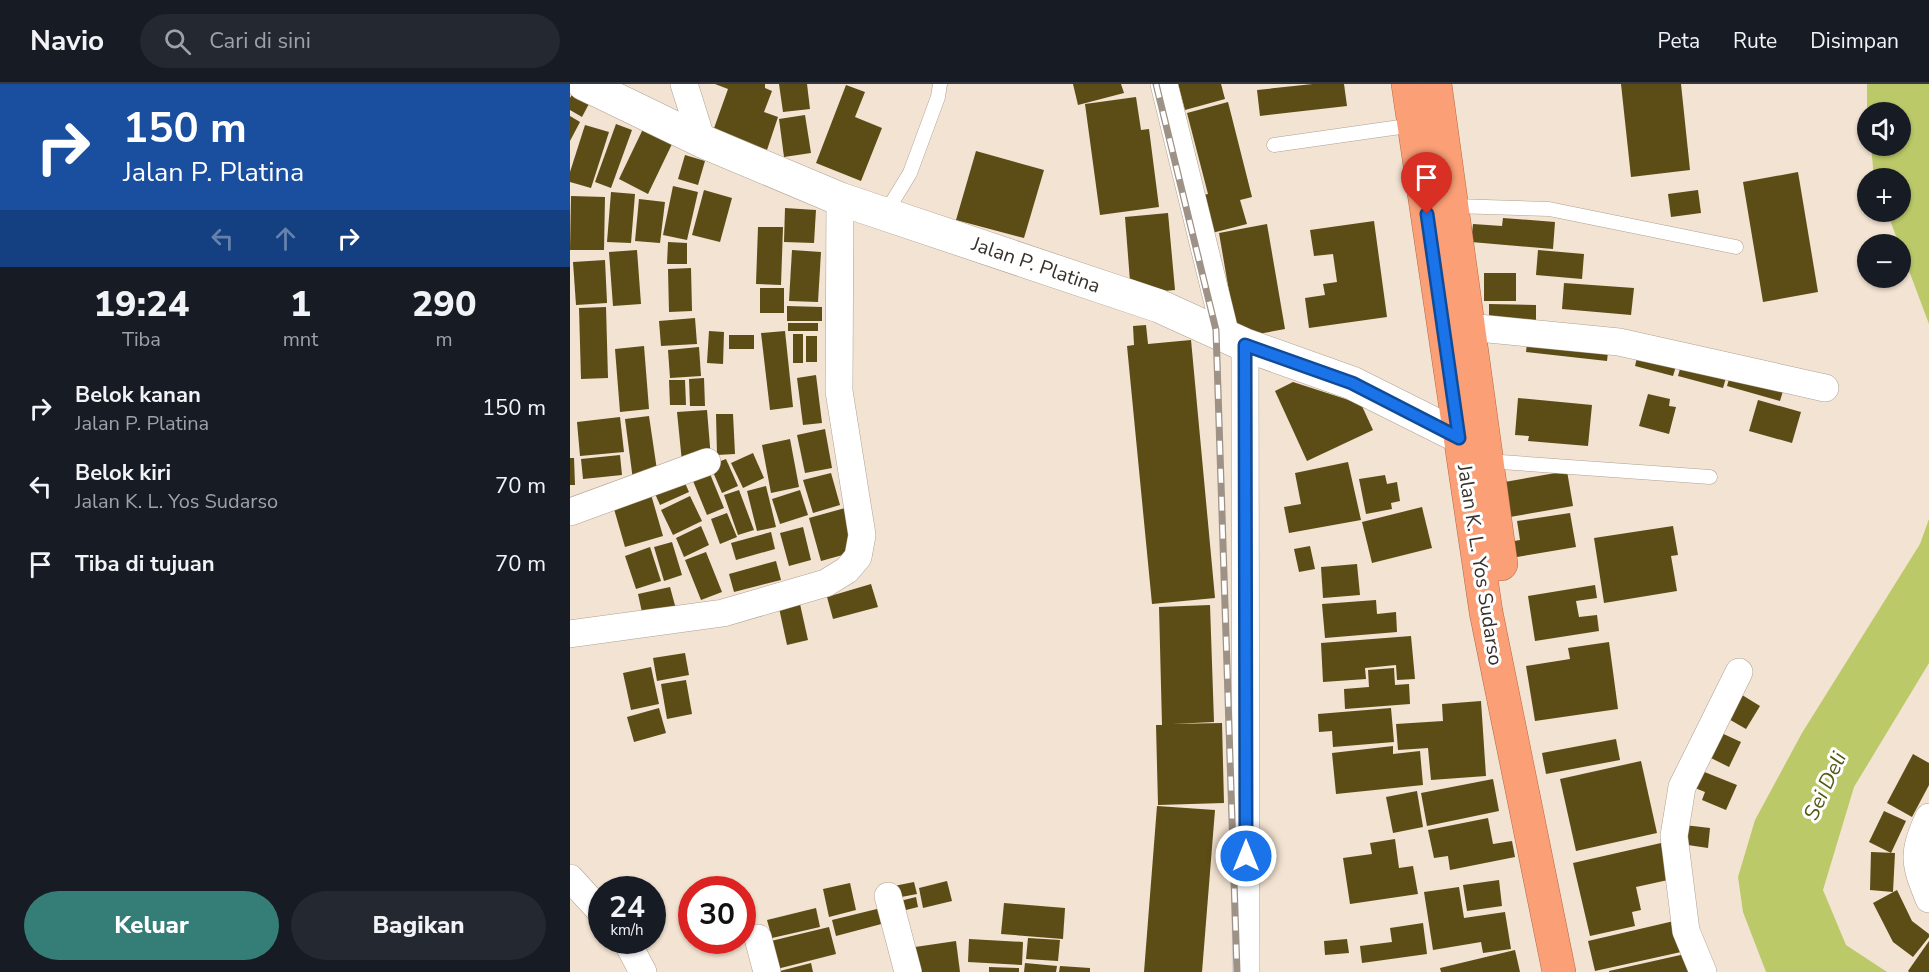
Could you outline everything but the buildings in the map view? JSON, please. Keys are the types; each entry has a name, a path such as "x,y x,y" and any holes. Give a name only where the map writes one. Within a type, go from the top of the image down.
{"highway":[{"name":"Jalan K. L. Yos Sudarso","path":"1408,84 1509,620 1579,972"},
{"name":"Jalan K. L. Yos Sudarso","path":"1435,84 1468,327 1478,450 1486,612 1559,972"}],"street":[{"name":"Jalan P. Platina","path":"584,84 702,141 840,199 1159,306 1236,340 1352,383 1478,450"},
{"path":"684,84 702,141"},
{"path":"1164,84 1236,340 1246,972"},
{"path":"570,634 723,613 826,583 847,570 858,557 862,535 839,391 840,199"},
{"path":"1468,327 1618,342 1825,388"},
{"path":"570,512 707,462"},
{"path":"1703,972 1686,931 1674,836 1682,787 1739,672"},
{"path":"1929,817 1918,839 1915,859 1929,899"},
{"path":"570,878 588,898"},
{"path":"888,896 908,972"},
{"path":"758,938 767,972"},
{"path":"633,954 643,972"}],"lane":[{"path":"885,214 910,173 938,97 940,84"},
{"path":"1274,145 1414,125"},
{"path":"1453,206 1549,209 1736,247"},
{"path":"1478,450 1710,477"}],"water":[{"path":"1867,84 1929,84 1929,324 1911,276 1911,234 1895,234 1891,222 1911,222 1911,168 1873,168 1872,156 1911,156 1911,102 1867,102"},
{"name":"Sei Deli","path":"1929,519 1929,663 1854,787 1823,890 1846,945 1887,972 1766,972 1743,912 1738,877 1755,820 1802,733 1920,544"}],"railway":[{"path":"1156,84 1216,330 1237,972"}],"route":[{"path":"1246,856 1245,345 1352,383 1459,438 1427,214"}]}
